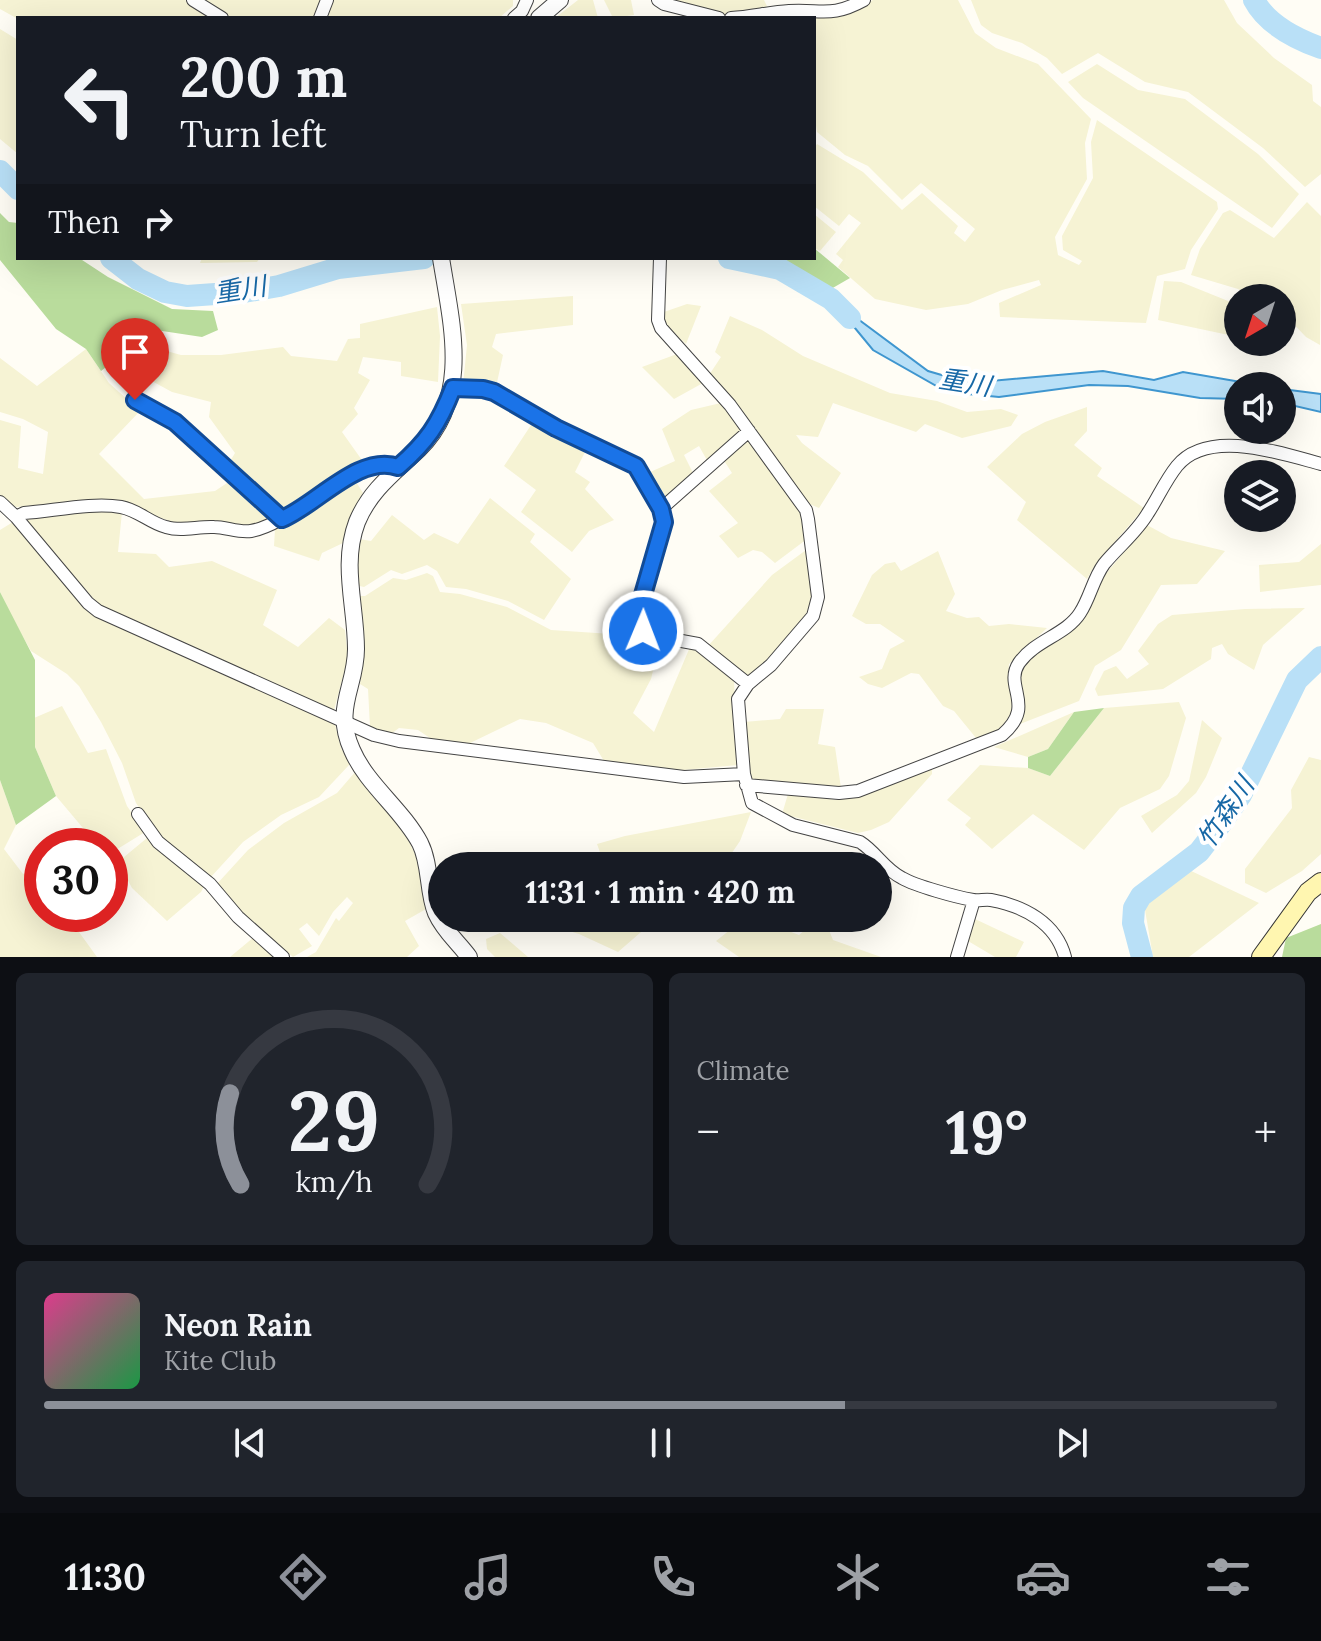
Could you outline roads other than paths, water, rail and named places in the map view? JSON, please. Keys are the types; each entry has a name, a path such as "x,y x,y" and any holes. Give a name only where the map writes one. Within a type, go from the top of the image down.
{"main road":[{"path":"1261,957 1308,892 1321,882"}],"street":[{"path":"193,0 219,16"},
{"path":"541,16 560,0"},
{"path":"658,0 711,16"},
{"path":"769,0 776,15 791,11 828,13 846,10 864,0"},
{"path":"441,260 454,337 453,388 431,435 367,502 351,540 348,561 356,646 343,711 350,746 359,765 421,845 436,912 444,928 469,957"},
{"path":"660,260 658,320 661,328 730,405 806,510 818,597 813,616 771,665 748,684 738,699 748,796 758,808 793,825 860,842 870,848 884,866 903,879 974,900 991,900 1030,913 1054,932 1065,957"},
{"path":"453,388 494,392 583,442 630,461 642,474 661,509 663,531 640,605 643,631 649,635 698,644 748,684"},
{"path":"135,400 175,422 282,519"},
{"path":"661,509 749,431"},
{"path":"0,502 98,611 374,735 399,741 684,777 745,780 839,793 858,791 1002,735 1011,727 1019,710 1014,679 1020,662 1035,646 1074,620 1103,566 1148,515 1165,484 1189,454 1202,448 1234,446 1321,464"},
{"path":"16,517 24,513 110,506 131,510 164,527 249,531 282,519 347,478 375,465 398,467"},
{"path":"138,814 158,842 210,884 238,917 283,957"},
{"path":"957,957 974,900"}],"water":[{"path":"831,299 928,371 969,383 1103,371 1154,380 1183,372 1224,379 1224,399 1200,398 1128,386 1089,385 999,397 947,392 873,350"},
{"path":"1296,391 1321,394 1321,412 1296,406"}],"waterway":[{"path":"1254,0 1274,24 1321,48"},
{"name":"重川","path":"0,171 16,187"},
{"name":"重川","path":"114,260 138,279 165,292 187,296 244,292 279,286 338,268 407,260"},
{"name":"重川","path":"738,260 780,269 831,299 850,318"},
{"name":"竹森川","path":"1142,957 1133,923 1134,908 1141,896 1199,852 1220,825 1241,795 1297,680 1321,657"}]}
